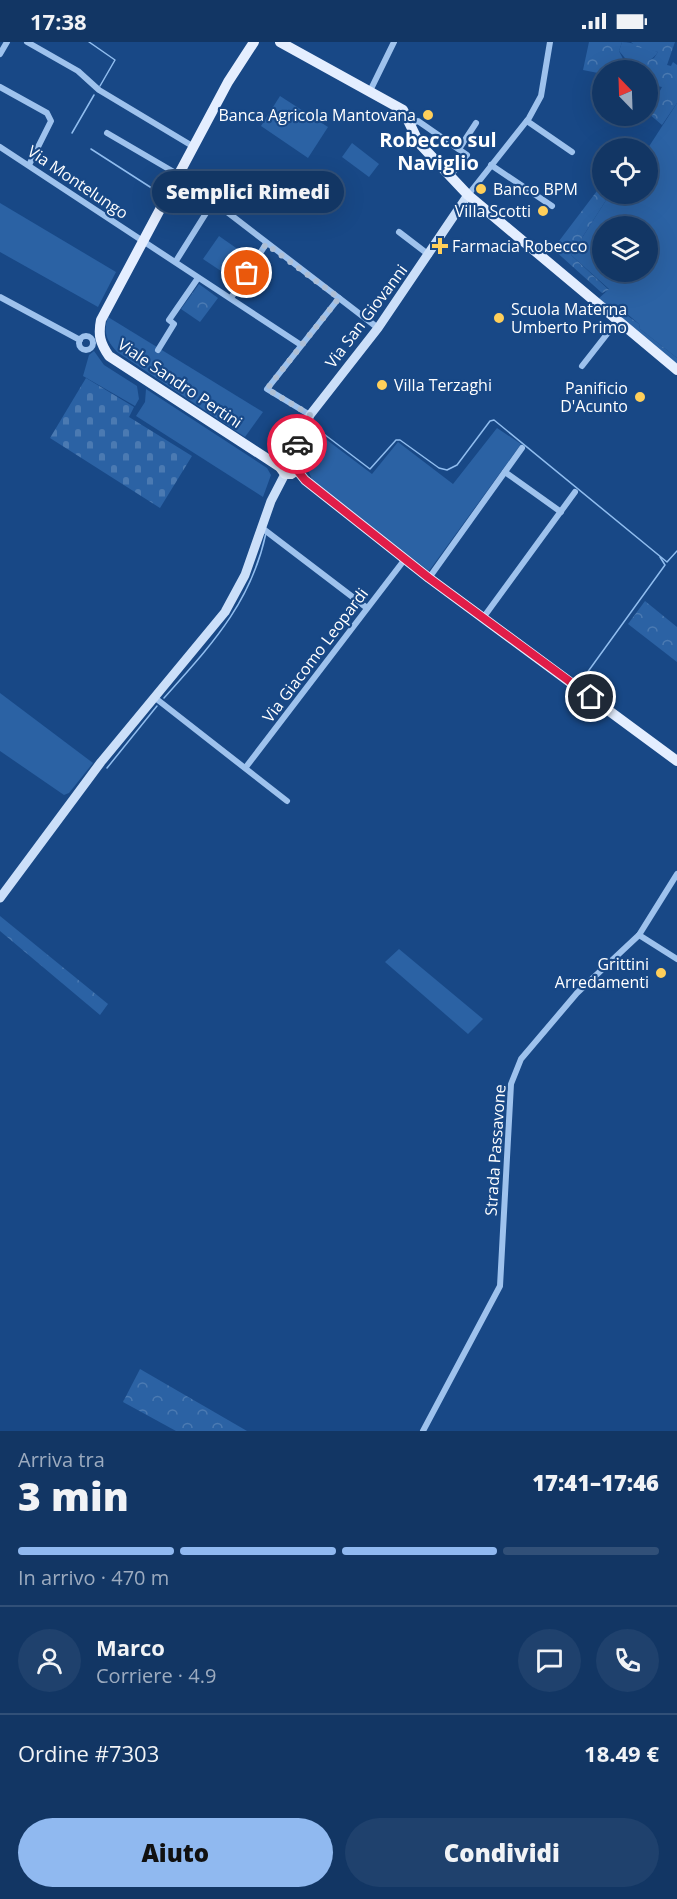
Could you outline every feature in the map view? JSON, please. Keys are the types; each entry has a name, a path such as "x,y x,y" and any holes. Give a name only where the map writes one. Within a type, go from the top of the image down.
{"main road":[{"name":"Viale Sandro Pertini","path":"254,42 228,82 141,241 101,320 96,339 109,356 282,470"},
{"path":"280,42 406,113 419,143 468,195 677,370"},
{"path":"297,470 291,474 282,470 284,457 291,456 298,461 297,470 305,480 429,578 677,761"}],"street":[{"path":"0,54 7,42"},
{"path":"27,42 78,71 99,90 194,147"},
{"path":"370,91 394,42"},
{"path":"468,195 527,121 541,96 550,42"},
{"path":"0,87 47,113 51,121 29,165"},
{"path":"410,124 418,121 467,155 451,175"},
{"path":"527,121 572,152"},
{"path":"459,149 476,123"},
{"path":"107,133 178,175 378,328"},
{"name":"Via Montelungo","path":"0,147 301,345"},
{"path":"491,165 552,206"},
{"name":"Via San Giovanni","path":"291,456 310,415 378,328 468,195"},
{"path":"176,261 213,202"},
{"path":"399,232 429,255"},
{"path":"231,298 266,244"},
{"path":"158,350 174,324 170,320 198,278"},
{"path":"0,297 80,340"},
{"path":"310,415 267,389 339,298"},
{"path":"582,366 618,320"},
{"path":"85,337 96,339 92,347 86,350 80,346 80,340 85,337"},
{"path":"429,578 522,448"},
{"path":"0,898 71,800 225,612 244,575 282,470"},
{"path":"505,472 561,512"},
{"path":"483,618 575,492"},
{"path":"262,528 368,608"},
{"name":"Via Giacomo Leopardi","path":"246,767 405,559"},
{"path":"154,698 287,801"},
{"name":"Strada Passavone","path":"423,1431 500,1286 511,1084 516,1069 521,1059 577,993 639,935 677,874"},
{"path":"639,935 677,959"}],"green space":[{"path":"589,42 622,42 619,51 626,60 592,60 592,72 583,70"},
{"path":"622,42 658,52 650,60 627,60 619,51"},
{"path":"631,42 675,42 667,65 671,66 673,62 677,65 677,103 662,125 658,122 658,94 662,87 658,86 658,60 649,60 654,58 658,52 637,47"},
{"path":"280,96 328,127 308,158 261,126"},
{"path":"677,103 677,358 640,329 639,324 619,307 597,300 609,289 601,282 658,282 658,216 596,216 604,204 658,204 658,138 654,138"},
{"path":"352,143 379,164 369,177 342,157"},
{"path":"592,198 592,204 604,204 596,216 592,216 592,222 571,255 592,274 592,282 600,282 609,290 602,293 553,249"},
{"path":"0,203 116,272 98,307 0,252"},
{"path":"592,222 592,274 571,255"},
{"path":"219,236 239,250 224,273 203,259"},
{"path":"199,284 218,298 200,322 181,309"},
{"path":"607,301 639,324 640,329 677,358 677,365 602,303"},
{"path":"108,317 263,412 245,437 117,352 106,336"},
{"path":"94,351 104,365 137,386 139,399 135,406 83,376 89,355"},
{"path":"86,378 134,407 129,417 192,456 160,508 50,438"},
{"path":"146,389 267,468 271,475 263,497 136,416 145,402"},
{"path":"497,428 521,444 429,571 313,482 301,453 319,434 372,474 398,442 453,484"},
{"path":"645,601 677,627 677,662 628,624"},
{"path":"0,693 93,763 69,793 64,795 0,751"},
{"path":"0,916 108,1004 100,1015 0,931"},
{"path":"399,949 483,1019 468,1034 385,962"},
{"path":"140,1369 247,1431 176,1431 123,1402"}],"waterway":[{"path":"89,42 115,60 100,86"},
{"path":"72,133 94,95"},
{"path":"91,149 161,194"},
{"path":"305,439 310,430 316,428 370,469 396,440 400,440 439,468 447,470 457,465 490,421 494,420 667,562 677,551"},
{"path":"164,698 227,623 250,581 266,533"},
{"path":"579,684 665,565 660,557"},
{"path":"107,768 157,706"}],"way so far":[{"path":"247,273 266,244 339,298 267,389 310,415 297,444"}],"place":[{"name":"Banca Agricola Mantovana","path":"428,115"},
{"name":"Banco BPM","path":"481,189"},
{"name":"Villa Scotti","path":"543,211"},
{"name":"Farmacia Robecco","path":"440,246"},
{"name":"Semplici Rimedi","path":"247,273"},
{"name":"Scuola Materna Umberto Primo","path":"499,318"},
{"name":"Villa Terzaghi","path":"382,385"},
{"name":"Panificio D'Acunto","path":"640,397"},
{"name":"Grittini Arredamenti","path":"661,973"}],"district":[{"name":"Robecco sul Naviglio","path":"438,152"}],"route":[{"path":"297,444 291,456 298,461 297,470 305,480 429,578 591,697"}]}
